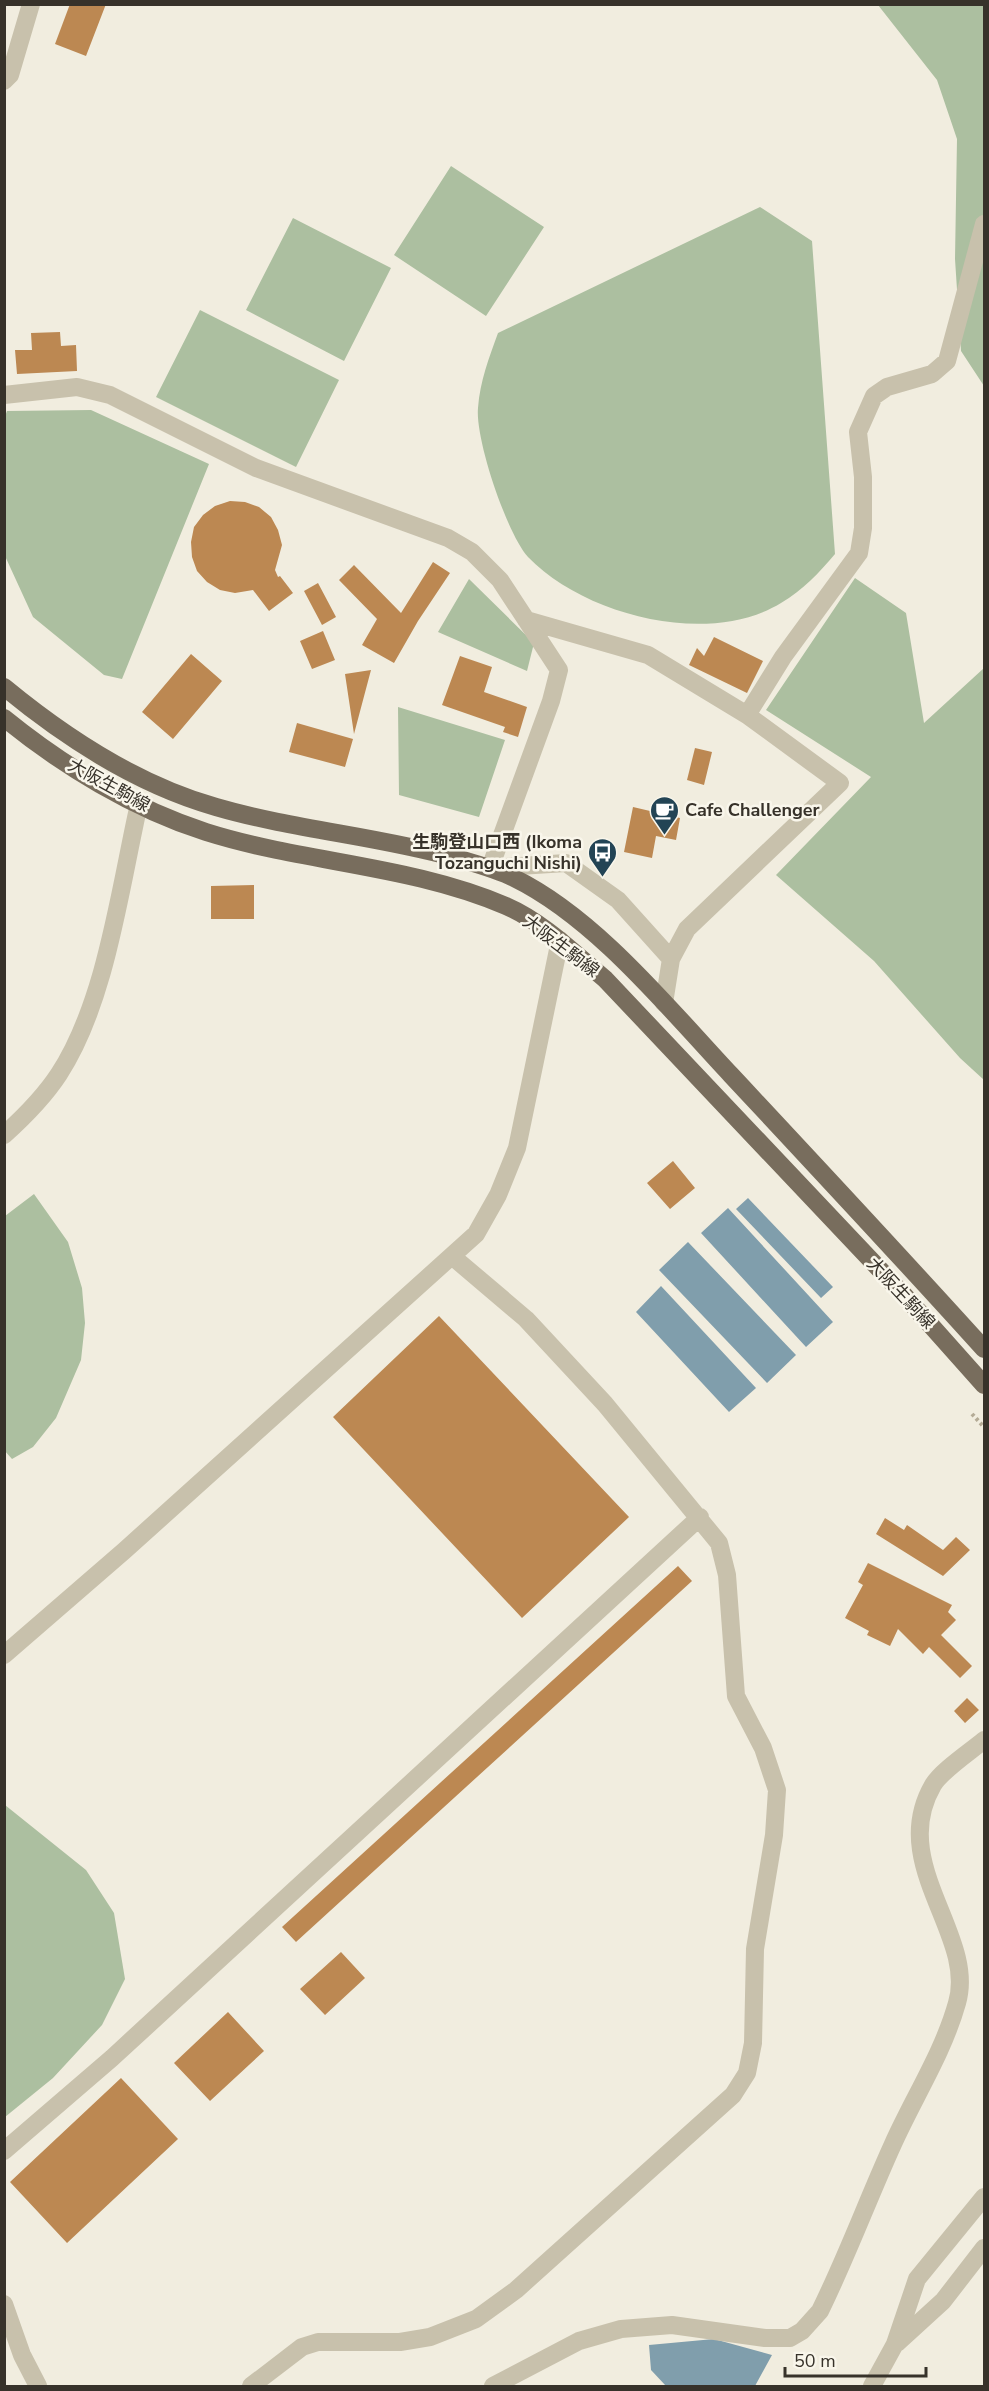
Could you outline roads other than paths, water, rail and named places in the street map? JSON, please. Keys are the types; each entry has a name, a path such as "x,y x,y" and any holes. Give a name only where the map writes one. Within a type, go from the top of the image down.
{"main road":[{"name":"大阪生駒線","path":"4,687 36,714 87,748 146,781 206,803 424,849 490,868 515,878 570,912 664,1003 984,1350"},
{"name":"大阪生駒線","path":"4,718 76,770 139,804 204,831 280,852 421,878 507,907 560,940 604,980 903,1294 984,1385"}],"street":[{"path":"4,81 10,75 31,4"},
{"path":"747,716 783,657 859,553 863,528 863,477 858,432 874,396 887,387 932,374 947,361 984,224"},
{"path":"4,395 77,387 110,395 256,468 448,538 472,552 500,580 559,670 551,701 490,868 566,863 618,900 671,959"},
{"path":"526,620 648,655 747,716 840,783 687,929 671,959 664,1003"},
{"path":"4,1135 25,1116 59,1074 80,1036 97,992 139,804"},
{"path":"4,1654 453,1257 476,1234 498,1195 517,1148 560,940"},
{"path":"251,2386 302,2347 318,2342 400,2342 430,2337 476,2319 516,2290 733,2095 747,2073 753,2043 755,1948 774,1835 777,1790 763,1748 736,1696 727,1575 719,1543 605,1404 526,1319 453,1257"},
{"path":"4,2151 121,2050 700,1517"},
{"path":"493,2386 579,2341 621,2329 672,2325 765,2338 790,2338 809,2325 820,2311 894,2142 925,2084 958,2002 959,1977 953,1944 932,1894 923,1862 919,1824 934,1784 984,1740"},
{"path":"872,2386 895,2344 917,2279 984,2197"},
{"path":"895,2344 942,2301 984,2248"},
{"path":"4,2304 22,2355 38,2386"}],"water":[{"path":"748,1198 833,1287 821,1298 736,1209"},
{"path":"728,1208 833,1322 806,1347 701,1233"},
{"path":"688,1242 796,1355 767,1383 659,1270"},
{"path":"661,1286 756,1388 729,1412 636,1312"},
{"path":"714,2339 772,2355 755,2386 666,2386 651,2370 649,2345"}],"place":[{"name":"Cafe Challenger","path":"664,836"},
{"name":"生駒登山口西 (Ikoma Tozanguchi Nishi)","path":"603,878"}]}
